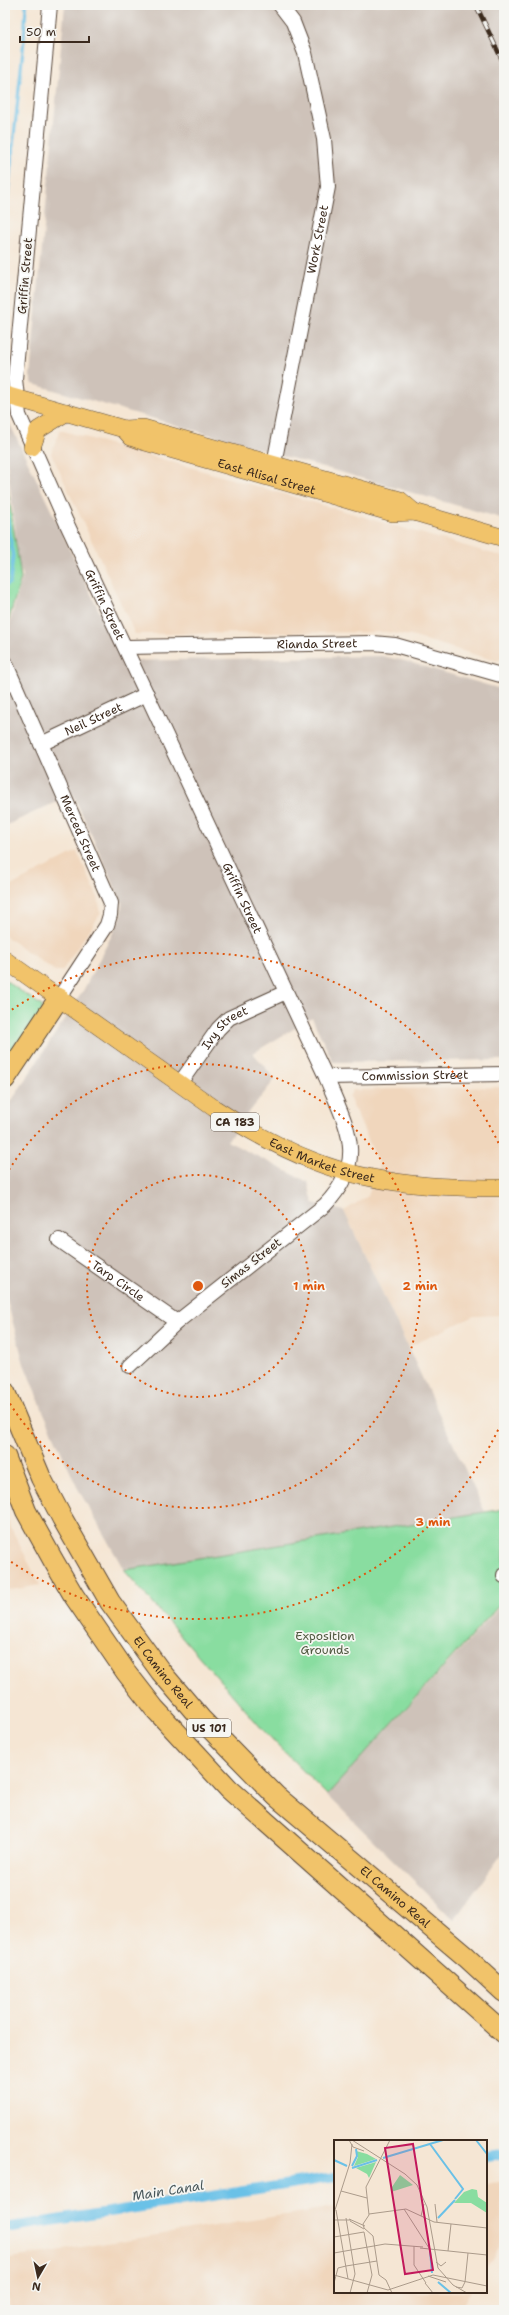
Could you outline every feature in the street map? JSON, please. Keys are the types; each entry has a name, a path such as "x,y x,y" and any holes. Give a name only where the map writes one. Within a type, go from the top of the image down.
{"highway":[{"path":"5,1078 59,998"},
{"name":"El Camino Real","path":"5,1392 41,1478 62,1518 110,1602 161,1672 201,1719 276,1796 504,1990"},
{"name":"US 101","path":"5,1456 26,1511 74,1596 126,1672 154,1708 229,1788 504,2034"}],"main road":[{"name":"East Alisal Street","path":"10,396 124,429 131,437 142,441 273,472 393,513 414,512 504,538"},
{"path":"32,447 38,430 67,412"},
{"name":"East Market Street","path":"5,960 214,1108 248,1130 295,1153 366,1176 438,1188 504,1188"}],"street":[{"name":"Griffin Street","path":"50,5 16,379 10,396 32,447 326,1077 349,1132 352,1152 346,1170"},
{"name":"Work Street","path":"273,472 328,187 324,139 305,53 293,22 280,5"},
{"name":"Rianda Street","path":"125,647 373,643 395,645 504,676"},
{"name":"Merced Street","path":"5,662 110,903 110,915 107,925 59,998"},
{"name":"Neil Street","path":"41,744 147,694"},
{"name":"Ivy Street","path":"180,1083 218,1029 229,1018 286,992"},
{"name":"Commission Street","path":"326,1077 504,1074"},
{"name":"Simas Street","path":"130,1366 177,1322 325,1205 337,1193 346,1170"},
{"name":"Tarp Circle","path":"60,1240 177,1322"}],"shaded area":[{"path":"65,5 504,5 504,519 33,384 30,376"},
{"path":"7,418 123,661 381,656 405,661 504,690 504,1060 333,1062 312,1018 253,1053 275,1079 227,1141 308,1182 313,1203 344,1211 485,1512 124,1570 77,1487 44,1413 24,1364 5,1293 5,1111 83,991 121,917 122,903 73,794 5,826 5,640 23,575 18,564 15,526 5,448 5,419"},
{"path":"60,430 504,557 504,650 502,658 497,661 411,636 386,632 135,634 51,453"},
{"path":"77,851 98,898 101,913 62,971 55,971 5,936 5,889"},
{"path":"504,1087 504,1315 474,1316 408,1347 344,1211 368,1196 379,1164 349,1097 353,1090"},
{"path":"5,1516 6,1518 40,1585 5,1591"},
{"path":"504,1602 504,1851 454,1920 327,1795"},
{"path":"504,2181 504,2240 487,2266 487,2184"},
{"path":"334,2207 334,2293 470,2293 459,2310 11,2310 5,2288 5,2259"}],"green space":[{"path":"5,470 21,578 6,629 5,629"},
{"path":"5,980 42,1006 42,1011 5,1064"},
{"name":"Exposition Grounds","path":"504,1509 504,1600 327,1795 263,1730 124,1570"}],"waterway":[{"path":"5,223 24,40 26,5"},
{"path":"5,501 13,556 10,583 5,586"},
{"name":"Main Canal","path":"487,2156 504,2154"},
{"name":"Main Canal","path":"5,2228 334,2177"}],"railway":[{"path":"476,5 504,64"}]}
